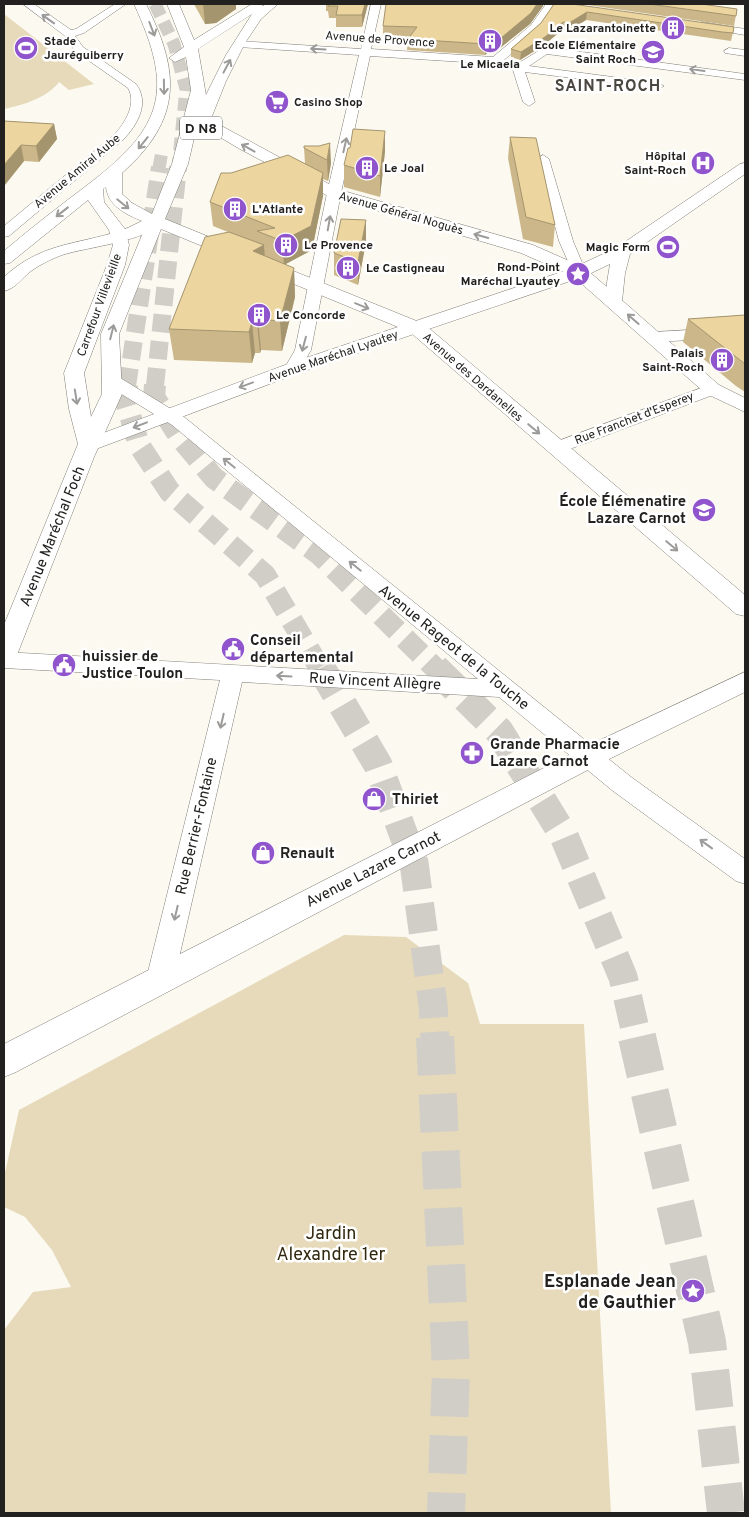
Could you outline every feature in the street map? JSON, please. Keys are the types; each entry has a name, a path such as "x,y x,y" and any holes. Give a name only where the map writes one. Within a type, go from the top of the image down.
{"main road":[{"path":"4,259 115,171 141,147 154,128 162,108 165,86 152,28 140,4"},
{"path":"173,4 191,48 198,90 205,116"},
{"path":"161,66 260,4"},
{"name":"D N8","path":"180,164 192,150 215,89 239,44 256,17 272,4"},
{"path":"183,25 237,28 247,31"},
{"path":"115,171 112,184 117,200 140,215 155,221 180,164 198,90"},
{"name":"Avenue Général Noguès","path":"205,116 211,126 222,133 334,193 527,250 579,272"},
{"name":"Avenue Maréchal Lyautey","path":"89,445 292,369 579,272 622,252 745,167"},
{"name":"Carrefour Villevieille","path":"89,445 80,421 74,373 116,265 121,245 117,229 96,202 96,186"},
{"name":"Carrefour Villevieille","path":"120,237 137,232 155,221"},
{"name":"Carrefour Villevieille","path":"89,445 112,394 110,334 155,221"},
{"name":"Avenue des Dardanelles","path":"155,221 416,328 745,608"},
{"path":"4,286 41,258 120,237"},
{"path":"75,248 99,254 116,265"},
{"path":"613,301 622,252"},
{"path":"579,272 712,389 745,406"},
{"name":"Avenue Maréchal Foch","path":"4,655 89,445"},
{"name":"Avenue Lazare Carnot","path":"4,1061 589,757 745,681"}],"street":[{"name":"Avenue Amiral Aube","path":"4,233 75,176 123,133 136,112 137,92 79,49 69,34 28,4"},
{"path":"69,34 80,31 121,4"},
{"path":"292,369 303,350 334,193 376,4"},
{"path":"496,61 535,27 554,4"},
{"path":"687,23 745,32"},
{"name":"Avenue de Provence","path":"239,44 496,61 518,68 658,86"},
{"path":"528,102 518,68 545,50 745,76"},
{"path":"729,51 745,53"},
{"path":"543,159 566,241 579,272"},
{"path":"4,242 29,238"},
{"path":"654,337 745,332"},
{"name":"Avenue Rageot de la Touche","path":"112,380 168,414 622,784 745,872"},
{"name":"Rue Franchet d'Esperey","path":"556,448 712,389"},
{"name":"Rue Vincent Allègre","path":"4,660 506,689"},
{"name":"Rue Berrier-Fontaine","path":"160,980 233,673"}],"green space":[{"name":"Stade Jauréguiberry","path":"4,14 94,84 69,90 59,82 41,97 4,109"},
{"name":"Jardin Alexandre 1er","path":"344,935 406,937 468,983 480,1024 584,1024 611,1513 4,1513 4,1330 33,1292 71,1287 52,1250 25,1217 4,1207 4,1177 19,1110"}],"building":[{"path":"329,4 365,4 362,15 336,15 338,6 328,6"},
{"path":"386,4 537,4 531,13 501,38 497,35 486,44 408,39 417,27 383,26"},
{"path":"554,4 572,4 734,27 733,33 722,32 587,12 569,23 563,22 545,37 521,52 511,49 541,23"},
{"path":"649,4 701,4 737,9 736,16"},
{"path":"4,121 54,124 36,146 21,145 4,165"},
{"path":"353,129 385,131 380,176 344,165 348,148 350,148"},
{"path":"510,137 536,138 555,225 526,217"},
{"path":"330,143 327,160 304,148 304,146 319,146"},
{"path":"288,155 323,173 311,226 282,241 257,231 275,228 210,202 221,173 231,173"},
{"path":"341,219 366,220 358,262 334,253"},
{"path":"229,232 264,245 253,251 294,268 280,321 258,319 257,323 252,322 249,332 169,329 205,237"},
{"path":"745,315 745,364 688,319"}],"tunnel":[{"path":"155,4 174,44 186,89 178,168"},
{"path":"159,168 162,151"},
{"path":"127,386 160,167"},
{"path":"155,386 178,167"},
{"path":"127,385 126,402 139,445 170,492 265,575 321,670"},
{"path":"155,385 154,397 179,436 214,478 319,554 437,670"},
{"path":"321,668 378,765 414,863 433,1005 435,1038"},
{"path":"435,668 499,731 564,836 623,977 637,1038"},
{"path":"435,1037 451,1370 446,1513"},
{"path":"637,1037 707,1342 726,1513"}],"place":[{"name":"Le Lazarantoinette","path":"673,28"},
{"name":"Le Micaela","path":"490,41"},
{"name":"Stade Jauréguiberry","path":"26,48"},
{"name":"Ecole Elémentaire Saint Roch","path":"653,52"},
{"name":"Casino Shop","path":"277,102"},
{"name":"Hôpital Saint-Roch","path":"703,163"},
{"name":"Le Joal","path":"367,168"},
{"name":"L'Atlante","path":"235,209"},
{"name":"Le Provence","path":"286,245"},
{"name":"Magic Form","path":"668,247"},
{"name":"Le Castigneau","path":"348,268"},
{"name":"Rond-Point Maréchal Lyautey","path":"578,274"},
{"name":"Le Concorde","path":"259,315"},
{"name":"Palais Saint-Roch","path":"722,360"},
{"name":"École Élémenatire Lazare Carnot","path":"704,510"},
{"name":"Conseil départemental","path":"233,649"},
{"name":"huissier de Justice Toulon","path":"64,665"},
{"name":"Grande Pharmacie Lazare Carnot","path":"472,753"},
{"name":"Thiriet","path":"374,799"},
{"name":"Renault","path":"263,853"},
{"name":"Esplanade Jean de Gauthier","path":"693,1291"}],"district":[{"name":"SAINT-ROCH","path":"608,85"}]}
